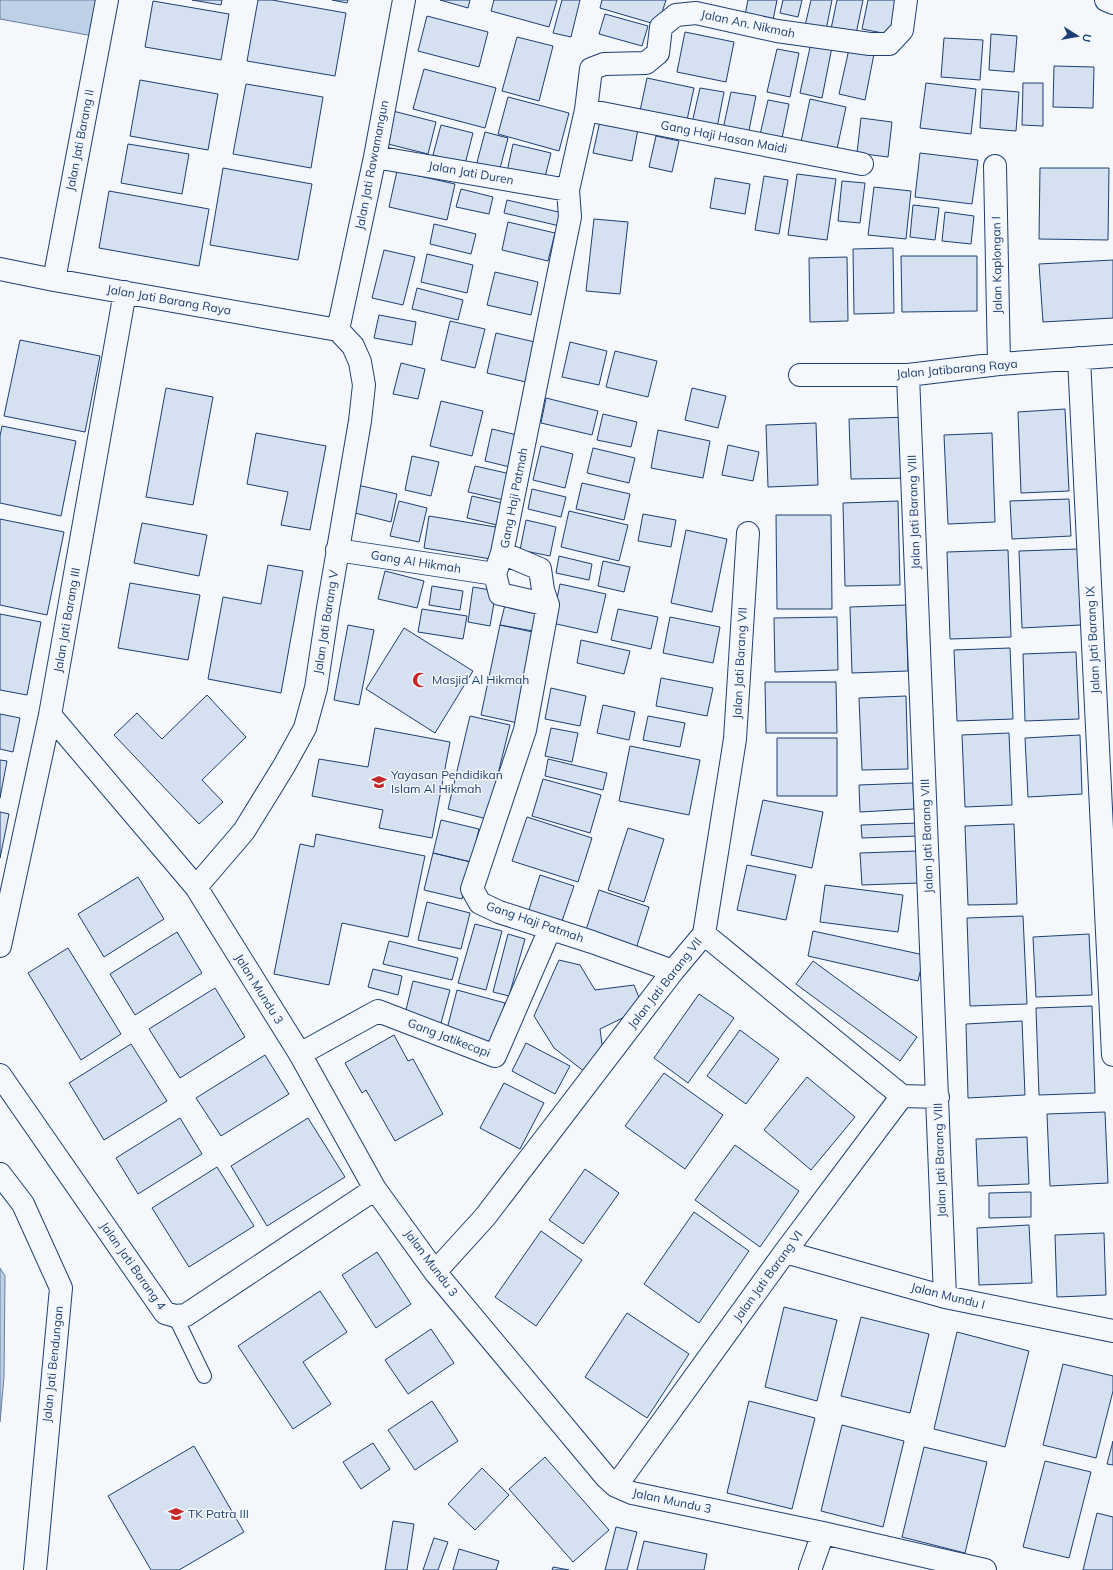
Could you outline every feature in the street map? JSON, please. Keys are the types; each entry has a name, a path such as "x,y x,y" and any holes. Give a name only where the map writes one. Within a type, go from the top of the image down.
{"street":[{"name":"Jalan Jati Barang II","path":"54,280 107,0"},
{"name":"Jalan Jati Rawamangun","path":"338,330 375,157 404,0"},
{"name":"Jalan An. Nikmah","path":"568,190 586,110 591,69 604,64 646,63 658,53 661,27 676,15 696,13 777,31 870,44 889,44 902,30 906,0"},
{"path":"1106,0 1113,3"},
{"name":"Gang Haji Hasan Maidi","path":"586,110 862,164"},
{"name":"Jalan Jati Duren","path":"375,157 568,190"},
{"name":"Jalan Kaplongan I","path":"994,166 999,364"},
{"name":"Gang Haji Patmah","path":"568,190 570,217 502,553 540,569 543,590 548,605 525,730 472,889 480,903 499,912 592,942 673,971"},
{"name":"Jalan Jati Barang Raya","path":"0,269 54,280 338,330"},
{"name":"Jalan Jati Barang III","path":"0,946 50,715 124,292"},
{"name":"Jalan Jati Barang V","path":"196,887 244,831 284,766 305,728 316,688 337,550 360,421 364,385 360,362 353,346 338,330"},
{"name":"Jalan Jatibarang Raya","path":"800,375 908,375 999,364 1113,356"},
{"name":"Jalan Jati Barang IX","path":"1079,358 1110,922 1113,1055"},
{"name":"Jalan Jati Barang VIII","path":"908,375 945,1297"},
{"name":"Jalan Jati Barang VII","path":"435,1272 485,1217 673,971 704,934 735,739 748,533"},
{"name":"Gang Al Hikmah","path":"337,550 495,574"},
{"path":"502,553 495,574 500,594 548,605"},
{"name":"Jalan Mundu 3","path":"50,715 196,887 300,1054 375,1189 435,1272 606,1477 616,1486 632,1493 823,1533 986,1570"},
{"name":"Gang Jatikecapi","path":"300,1054 378,1011 495,1056 550,929"},
{"path":"704,934 902,1096 938,1097"},
{"name":"Jalan Jati Barang 4","path":"0,1075 165,1313 175,1316 186,1315 375,1189"},
{"name":"Jalan Jati Barang VI","path":"616,1486 785,1252 902,1096"},
{"name":"Jalan Jati Bendungan","path":"0,1174 23,1204 61,1288 34,1570"},
{"name":"Jalan Mundu I","path":"785,1252 945,1297 1113,1331"},
{"path":"810,1570 823,1533"}],"lane":[{"path":"175,1316 204,1376"}],"water":[{"path":"0,0 100,0 93,36 0,19"},
{"path":"0,1268 5,1276 4,1377 0,1422"}],"building":[{"path":"192,0 222,0 221,5"},
{"path":"258,0 272,0 346,13 335,76 247,61"},
{"path":"332,0 348,0 347,3"},
{"path":"440,0 470,0 468,8"},
{"path":"494,0 557,0 549,27 491,11"},
{"path":"562,0 580,0 571,37 553,33"},
{"path":"602,0 666,0 658,25 600,8"},
{"path":"748,0 777,0 772,25 744,20"},
{"path":"783,0 802,0 798,17 780,13"},
{"path":"811,0 832,0 826,30 805,26"},
{"path":"837,0 863,0 856,34 831,29"},
{"path":"868,0 900,0 893,35 862,29"},
{"path":"153,1 229,14 221,60 145,47"},
{"path":"605,14 648,26 642,46 599,34"},
{"path":"427,16 488,32 479,67 418,51"},
{"path":"685,32 734,42 726,82 677,72"},
{"path":"991,34 1017,36 1014,72 989,70"},
{"path":"517,37 553,46 539,101 502,91"},
{"path":"944,38 983,40 980,80 941,77"},
{"path":"811,43 832,47 822,98 800,93"},
{"path":"777,49 799,53 790,97 767,92"},
{"path":"849,49 874,54 865,100 839,94"},
{"path":"1054,66 1094,67 1093,108 1053,107"},
{"path":"424,69 496,88 485,128 413,109"},
{"path":"647,78 694,88 687,120 640,111"},
{"path":"140,80 218,94 208,150 130,136"},
{"path":"926,83 976,89 971,134 920,128"},
{"path":"1023,83 1043,83 1043,126 1022,125"},
{"path":"246,84 323,97 311,168 233,154"},
{"path":"700,88 724,92 717,128 692,123"},
{"path":"982,89 1019,92 1016,131 980,128"},
{"path":"731,92 756,96 748,135 723,129"},
{"path":"508,97 569,113 559,151 498,134"},
{"path":"810,99 846,107 837,149 801,142"},
{"path":"768,100 789,104 781,143 759,139"},
{"path":"393,111 436,122 428,154 384,143"},
{"path":"861,118 892,122 888,157 857,153"},
{"path":"600,121 638,129 632,161 593,153"},
{"path":"441,125 473,133 465,164 433,155"},
{"path":"485,132 508,138 498,176 475,170"},
{"path":"656,136 679,141 672,172 649,167"},
{"path":"128,144 189,154 182,194 121,183"},
{"path":"513,144 551,153 543,185 506,176"},
{"path":"920,153 978,160 972,204 915,197"},
{"path":"223,168 312,184 298,260 210,245"},
{"path":"1040,168 1109,168 1108,240 1039,239"},
{"path":"397,171 455,184 447,220 389,207"},
{"path":"797,174 836,179 827,240 788,235"},
{"path":"764,176 788,180 779,234 755,230"},
{"path":"715,178 750,184 745,214 710,208"},
{"path":"842,181 865,183 860,223 838,221"},
{"path":"874,187 911,191 906,239 868,235"},
{"path":"461,189 493,197 489,214 456,207"},
{"path":"109,191 209,209 199,266 99,248"},
{"path":"507,200 567,214 564,227 504,213"},
{"path":"913,205 939,208 935,240 910,237"},
{"path":"945,212 974,216 971,244 942,241"},
{"path":"594,219 628,222 620,294 586,291"},
{"path":"508,222 555,233 548,261 502,250"},
{"path":"434,224 476,234 471,254 430,244"},
{"path":"893,248 894,313 854,314 853,249"},
{"path":"384,250 415,257 403,305 372,298"},
{"path":"427,254 473,265 467,293 421,282"},
{"path":"901,256 977,256 977,311 902,312"},
{"path":"847,257 848,321 810,322 809,258"},
{"path":"1113,260 1113,318 1043,322 1039,264"},
{"path":"495,272 538,282 531,315 487,305"},
{"path":"417,288 463,300 458,320 412,309"},
{"path":"379,315 416,322 412,345 374,338"},
{"path":"450,321 485,329 475,368 441,360"},
{"path":"496,333 539,343 530,383 487,373"},
{"path":"20,340 100,356 85,432 4,416"},
{"path":"570,342 607,351 599,385 562,377"},
{"path":"615,351 657,361 648,397 606,387"},
{"path":"401,363 425,369 418,399 393,394"},
{"path":"166,388 213,397 193,505 146,497"},
{"path":"692,388 726,396 718,428 685,420"},
{"path":"546,398 598,411 592,435 541,423"},
{"path":"441,401 483,411 472,456 430,446"},
{"path":"1065,409 1069,491 1021,493 1018,412"},
{"path":"603,414 637,422 631,447 597,440"},
{"path":"908,417 910,478 851,479 849,419"},
{"path":"816,423 818,485 768,487 766,425"},
{"path":"2,426 76,441 61,516 0,503 0,436"},
{"path":"492,429 517,435 510,467 485,461"},
{"path":"658,430 710,441 703,478 651,468"},
{"path":"256,433 326,446 310,530 281,525 288,492 247,484"},
{"path":"992,433 995,522 948,524 944,435"},
{"path":"728,445 759,452 753,481 722,475"},
{"path":"541,446 573,454 565,488 533,480"},
{"path":"593,448 635,458 629,483 587,473"},
{"path":"412,456 439,462 431,496 405,490"},
{"path":"475,466 515,475 508,501 468,492"},
{"path":"582,483 630,494 624,520 576,509"},
{"path":"353,484 397,494 391,522 347,511"},
{"path":"532,489 566,497 561,517 528,509"},
{"path":"472,496 506,504 501,526 467,518"},
{"path":"1069,499 1071,536 1012,539 1010,501"},
{"path":"399,501 427,508 419,542 390,536"},
{"path":"898,501 900,585 845,586 843,503"},
{"path":"569,511 628,525 619,561 561,547"},
{"path":"643,514 676,520 671,547 638,541"},
{"path":"776,515 831,515 832,609 777,609"},
{"path":"429,516 502,528 497,560 424,548"},
{"path":"0,519 64,532 47,615 0,605"},
{"path":"526,520 556,527 550,556 520,550"},
{"path":"142,523 207,535 199,576 134,563"},
{"path":"686,530 727,539 712,612 671,603"},
{"path":"1078,549 1081,625 1022,628 1019,551"},
{"path":"1008,550 1011,637 950,639 947,552"},
{"path":"559,556 592,564 589,580 556,573"},
{"path":"603,561 630,567 624,592 598,586"},
{"path":"268,565 303,571 281,693 208,679 223,597 261,604"},
{"path":"385,571 424,581 417,608 378,599"},
{"path":"130,583 200,595 188,660 118,648"},
{"path":"560,584 606,594 597,633 552,623"},
{"path":"432,586 463,591 460,610 429,605"},
{"path":"473,587 496,591 490,626 468,622"},
{"path":"507,597 539,604 533,631 500,625"},
{"path":"906,605 908,671 852,673 850,607"},
{"path":"422,609 467,616 463,639 418,632"},
{"path":"618,609 658,617 651,649 611,640"},
{"path":"0,614 41,622 27,695 0,690"},
{"path":"670,617 720,627 713,663 663,653"},
{"path":"837,617 838,670 775,672 774,618"},
{"path":"348,625 374,630 359,705 334,700"},
{"path":"500,625 537,633 518,723 481,715"},
{"name":"Masjid Al Hikmah","path":"404,628 473,671 435,733 366,689"},
{"path":"581,640 630,651 624,674 577,663"},
{"path":"1010,648 1013,719 957,721 954,650"},
{"path":"1076,652 1079,719 1025,721 1023,654"},
{"path":"661,678 713,688 707,716 656,706"},
{"path":"765,682 836,682 837,733 766,733"},
{"path":"551,688 586,696 580,726 545,719"},
{"path":"207,695 246,737 202,780 223,802 199,824 114,735 137,713 162,739"},
{"path":"906,696 908,769 862,770 859,698"},
{"path":"603,705 635,712 629,740 597,733"},
{"path":"0,714 20,718 13,752 0,749"},
{"path":"470,716 510,725 487,819 448,809"},
{"path":"648,716 685,723 680,747 643,740"},
{"name":"Yayasan Pendidikan Islam Al Hikmah","path":"375,728 450,742 432,838 379,828 383,810 312,796 319,759 368,767"},
{"path":"551,728 578,733 572,762 545,756"},
{"path":"1009,733 1012,805 965,807 962,735"},
{"path":"1080,735 1082,794 1028,797 1025,738"},
{"path":"777,738 837,738 837,796 777,796"},
{"path":"630,746 700,760 689,815 619,801"},
{"path":"548,759 607,773 603,790 545,776"},
{"path":"0,760 7,761 0,798"},
{"path":"543,779 601,795 590,833 532,816"},
{"path":"913,783 914,809 860,812 859,785"},
{"path":"763,800 823,812 812,868 751,855"},
{"path":"0,812 9,814 0,858"},
{"path":"527,817 592,838 578,882 512,861"},
{"path":"441,820 479,829 471,862 433,853"},
{"path":"919,823 919,836 862,838 861,825"},
{"path":"1014,824 1017,904 968,905 965,826"},
{"path":"628,828 664,839 644,902 608,890"},
{"path":"316,834 425,856 408,937 342,923 329,985 274,974 300,844 314,847"},
{"path":"918,851 919,883 862,885 860,853"},
{"path":"433,853 471,862 462,899 424,890"},
{"path":"747,865 796,875 786,920 737,910"},
{"path":"540,875 574,886 561,924 528,913"},
{"path":"138,877 164,919 104,957 78,914"},
{"path":"825,885 903,895 898,932 820,922"},
{"path":"599,890 649,907 636,949 585,933"},
{"path":"427,902 470,913 461,949 418,940"},
{"path":"1023,916 1027,1004 970,1006 967,918"},
{"path":"475,924 502,931 486,990 458,983"},
{"path":"813,931 924,955 918,981 808,956"},
{"path":"177,932 202,973 135,1015 110,974"},
{"path":"508,934 525,939 509,996 493,992"},
{"path":"1089,934 1092,995 1036,997 1033,937"},
{"path":"389,941 458,958 452,980 383,964"},
{"path":"68,948 121,1034 81,1060 28,973"},
{"path":"559,960 580,965 595,990 634,985 643,1008 600,1029 603,1052 585,1072 554,1048 534,1016"},
{"path":"813,961 917,1037 900,1061 796,984"},
{"path":"373,969 402,976 398,995 368,987"},
{"path":"413,981 450,990 441,1023 405,1014"},
{"path":"215,988 245,1037 180,1078 149,1029"},
{"path":"457,990 505,1003 493,1045 446,1033"},
{"path":"699,994 734,1018 688,1083 654,1058"},
{"path":"1092,1006 1095,1093 1039,1095 1036,1008"},
{"path":"1022,1021 1025,1095 968,1098 966,1024"},
{"path":"740,1030 779,1059 746,1104 707,1076"},
{"path":"394,1035 408,1061 413,1059 443,1114 395,1141 366,1090 362,1093 345,1063"},
{"path":"526,1043 570,1066 555,1094 512,1071"},
{"path":"131,1044 167,1101 104,1140 69,1083"},
{"path":"265,1055 289,1094 221,1136 196,1098"},
{"path":"664,1073 723,1115 685,1169 625,1126"},
{"path":"807,1077 855,1117 811,1170 764,1130"},
{"path":"504,1083 544,1103 520,1149 480,1128"},
{"path":"1105,1112 1108,1183 1050,1186 1047,1114"},
{"path":"180,1118 202,1154 138,1194 116,1158"},
{"path":"308,1118 345,1177 267,1226 231,1166"},
{"path":"1027,1137 1029,1184 978,1186 976,1139"},
{"path":"735,1145 799,1191 760,1247 695,1200"},
{"path":"217,1167 254,1226 189,1267 152,1208"},
{"path":"585,1169 619,1193 583,1244 549,1220"},
{"path":"1031,1192 1031,1217 989,1218 989,1193"},
{"path":"694,1212 749,1251 699,1323 644,1284"},
{"path":"1029,1225 1032,1283 979,1285 977,1228"},
{"path":"541,1231 582,1260 536,1326 495,1297"},
{"path":"1104,1233 1106,1295 1057,1297 1055,1235"},
{"path":"377,1252 411,1304 376,1328 342,1275"},
{"path":"320,1291 347,1332 303,1362 331,1404 293,1429 238,1346"},
{"path":"784,1307 837,1320 817,1401 765,1387"},
{"path":"627,1313 689,1354 647,1418 585,1377"},
{"path":"861,1317 929,1334 910,1413 841,1396"},
{"path":"431,1329 454,1363 408,1394 385,1360"},
{"path":"957,1332 1029,1351 1005,1447 934,1429"},
{"path":"1063,1364 1113,1376 1113,1391 1096,1458 1043,1445"},
{"path":"432,1401 458,1441 415,1470 388,1430"},
{"path":"749,1401 815,1418 792,1509 727,1493"},
{"path":"842,1425 904,1441 883,1527 821,1511"},
{"path":"1113,1441 1113,1465 1107,1464"},
{"path":"373,1443 390,1469 361,1489 343,1462"},
{"name":"TK Patra III","path":"194,1446 244,1532 179,1570 151,1570 108,1496"},
{"path":"924,1447 987,1462 965,1553 902,1537"},
{"path":"545,1457 609,1530 573,1562 509,1489"},
{"path":"1045,1461 1091,1472 1069,1558 1023,1547"},
{"path":"482,1468 509,1495 475,1530 448,1504"},
{"path":"1097,1513 1113,1517 1113,1570 1083,1570"},
{"path":"393,1521 414,1524 407,1570 385,1570"},
{"path":"616,1527 637,1532 627,1570 605,1570"},
{"path":"434,1538 448,1542 438,1570 423,1570"},
{"path":"644,1541 707,1554 704,1570 637,1570"},
{"path":"459,1549 499,1561 496,1570 453,1570"},
{"path":"553,1567 569,1570 552,1570"}],"place":[{"name":"Masjid Al Hikmah","path":"420,680"},
{"name":"Yayasan Pendidikan Islam Al Hikmah","path":"379,782"},
{"name":"TK Patra III","path":"176,1514"}]}
